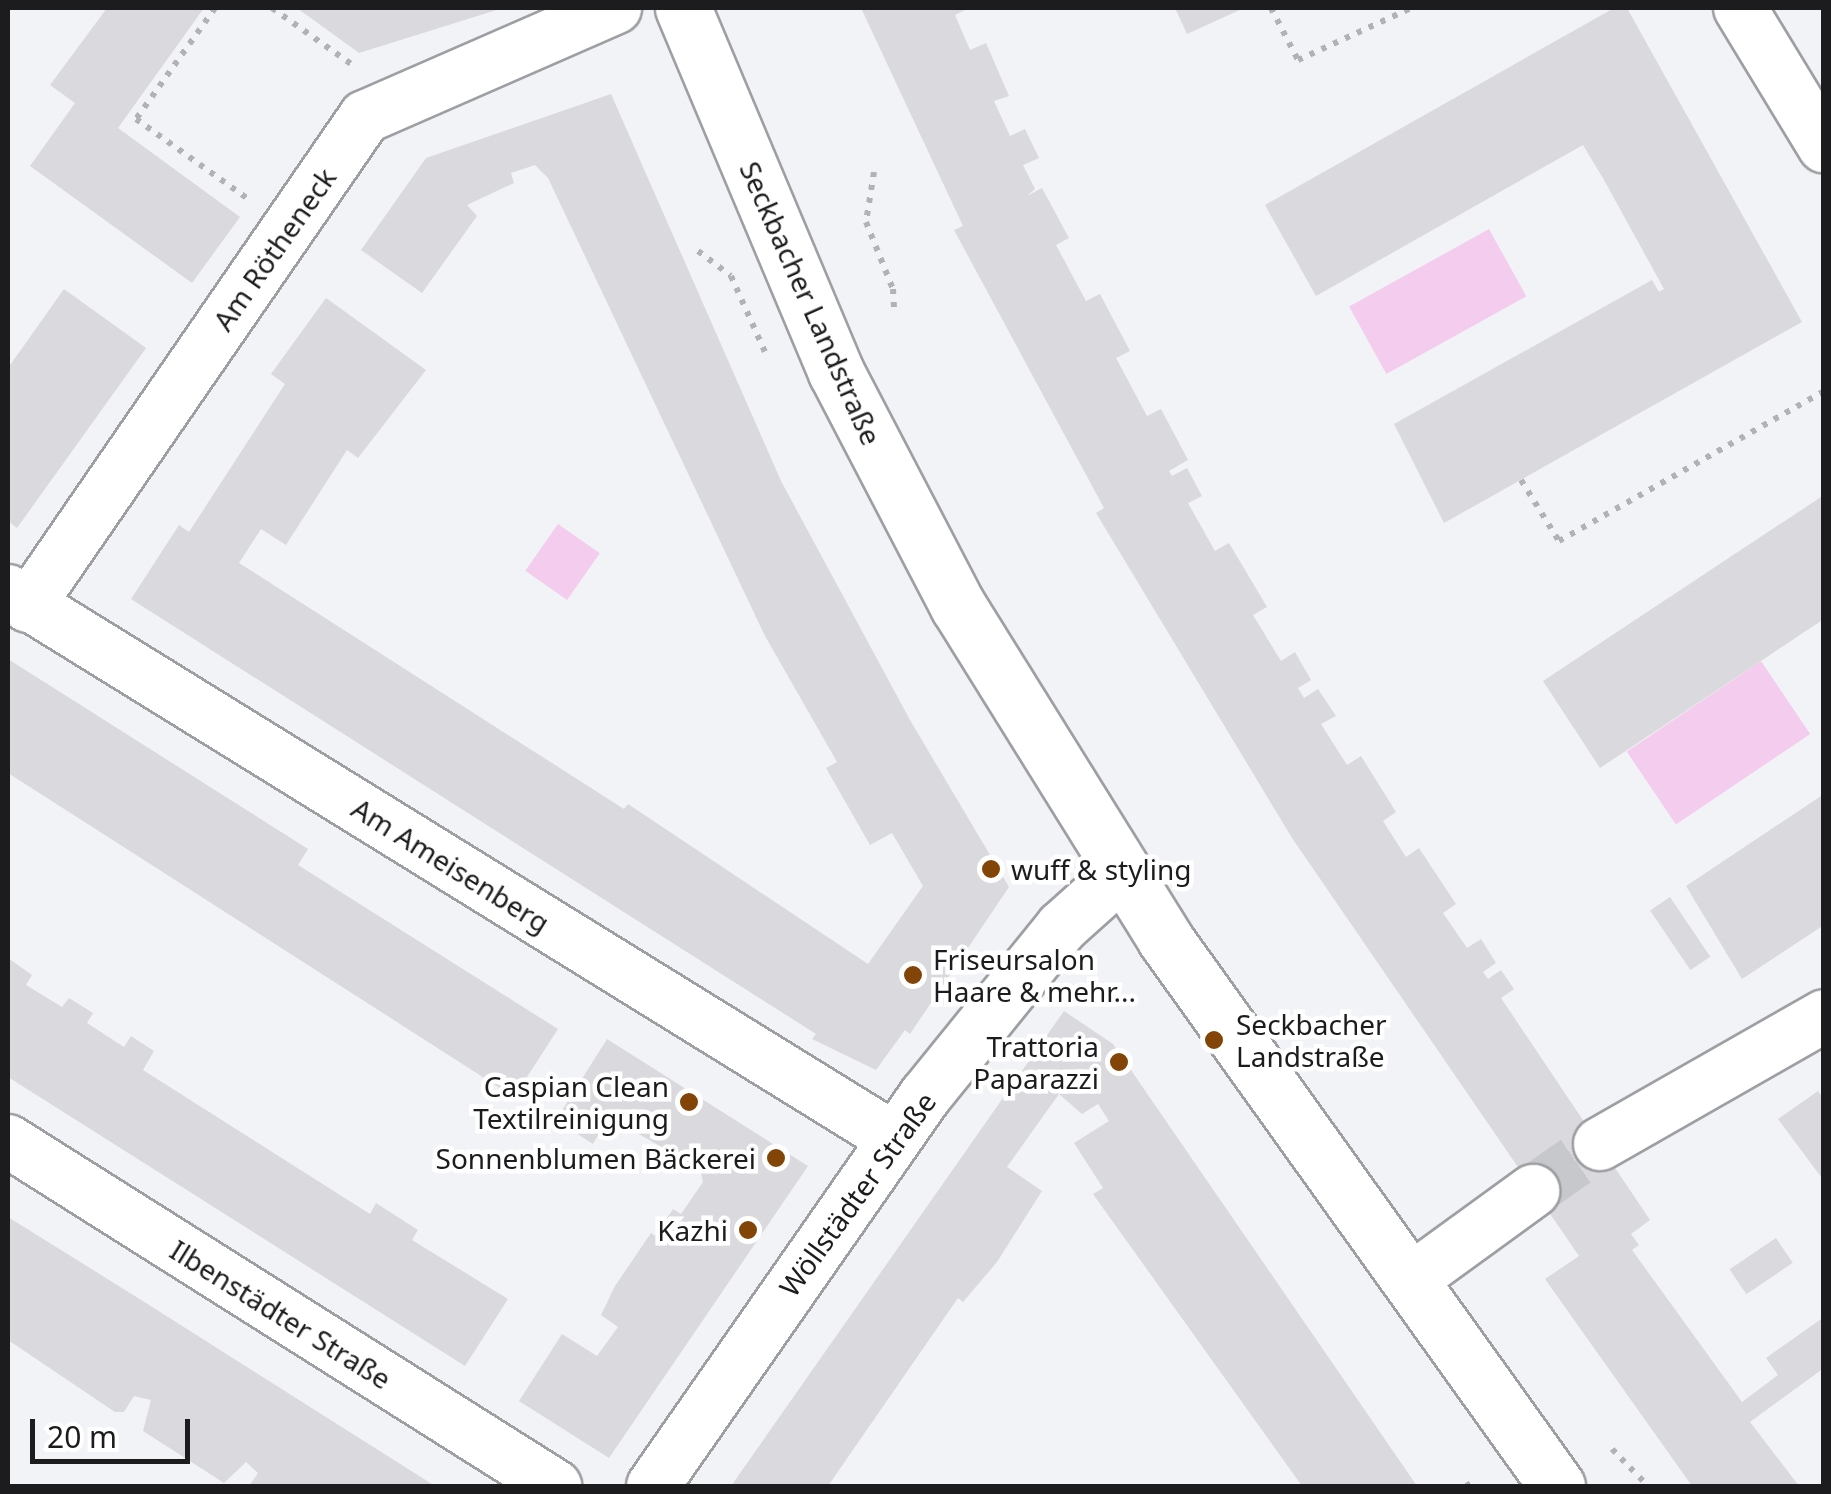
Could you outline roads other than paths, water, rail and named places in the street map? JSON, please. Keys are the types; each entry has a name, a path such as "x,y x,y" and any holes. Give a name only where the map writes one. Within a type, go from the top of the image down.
{"main road":[{"name":"Seckbacher Landstraße","path":"683,8 836,372 958,606 1121,874 1557,1486"}],"street":[{"name":"Am Rötheneck","path":"18,598 365,117 616,8"},
{"path":"1740,8 1824,146"},
{"name":"Am Ameisenberg","path":"18,598 894,1138"},
{"name":"Wöllstädter Straße","path":"653,1486 894,1138 1062,928 1121,874"},
{"path":"1600,1144 1824,1016"},
{"name":"Ilbenstädter Straße","path":"8,1141 555,1486"},
{"path":"1412,1279 1533,1191"}],"tunnel":[{"path":"1533,1191 1600,1144"}],"place":[{"name":"wuff & styling","path":"991,869"},
{"name":"Friseursalon Haare & mehr...","path":"913,975"},
{"name":"Seckbacher Landstraße","path":"1214,1040"},
{"name":"Trattoria Paparazzi","path":"1119,1062"},
{"name":"Caspian Clean Textilreinigung","path":"689,1102"},
{"name":"Sonnenblumen Bäckerei","path":"776,1158"},
{"name":"Kazhi","path":"748,1230"}]}
